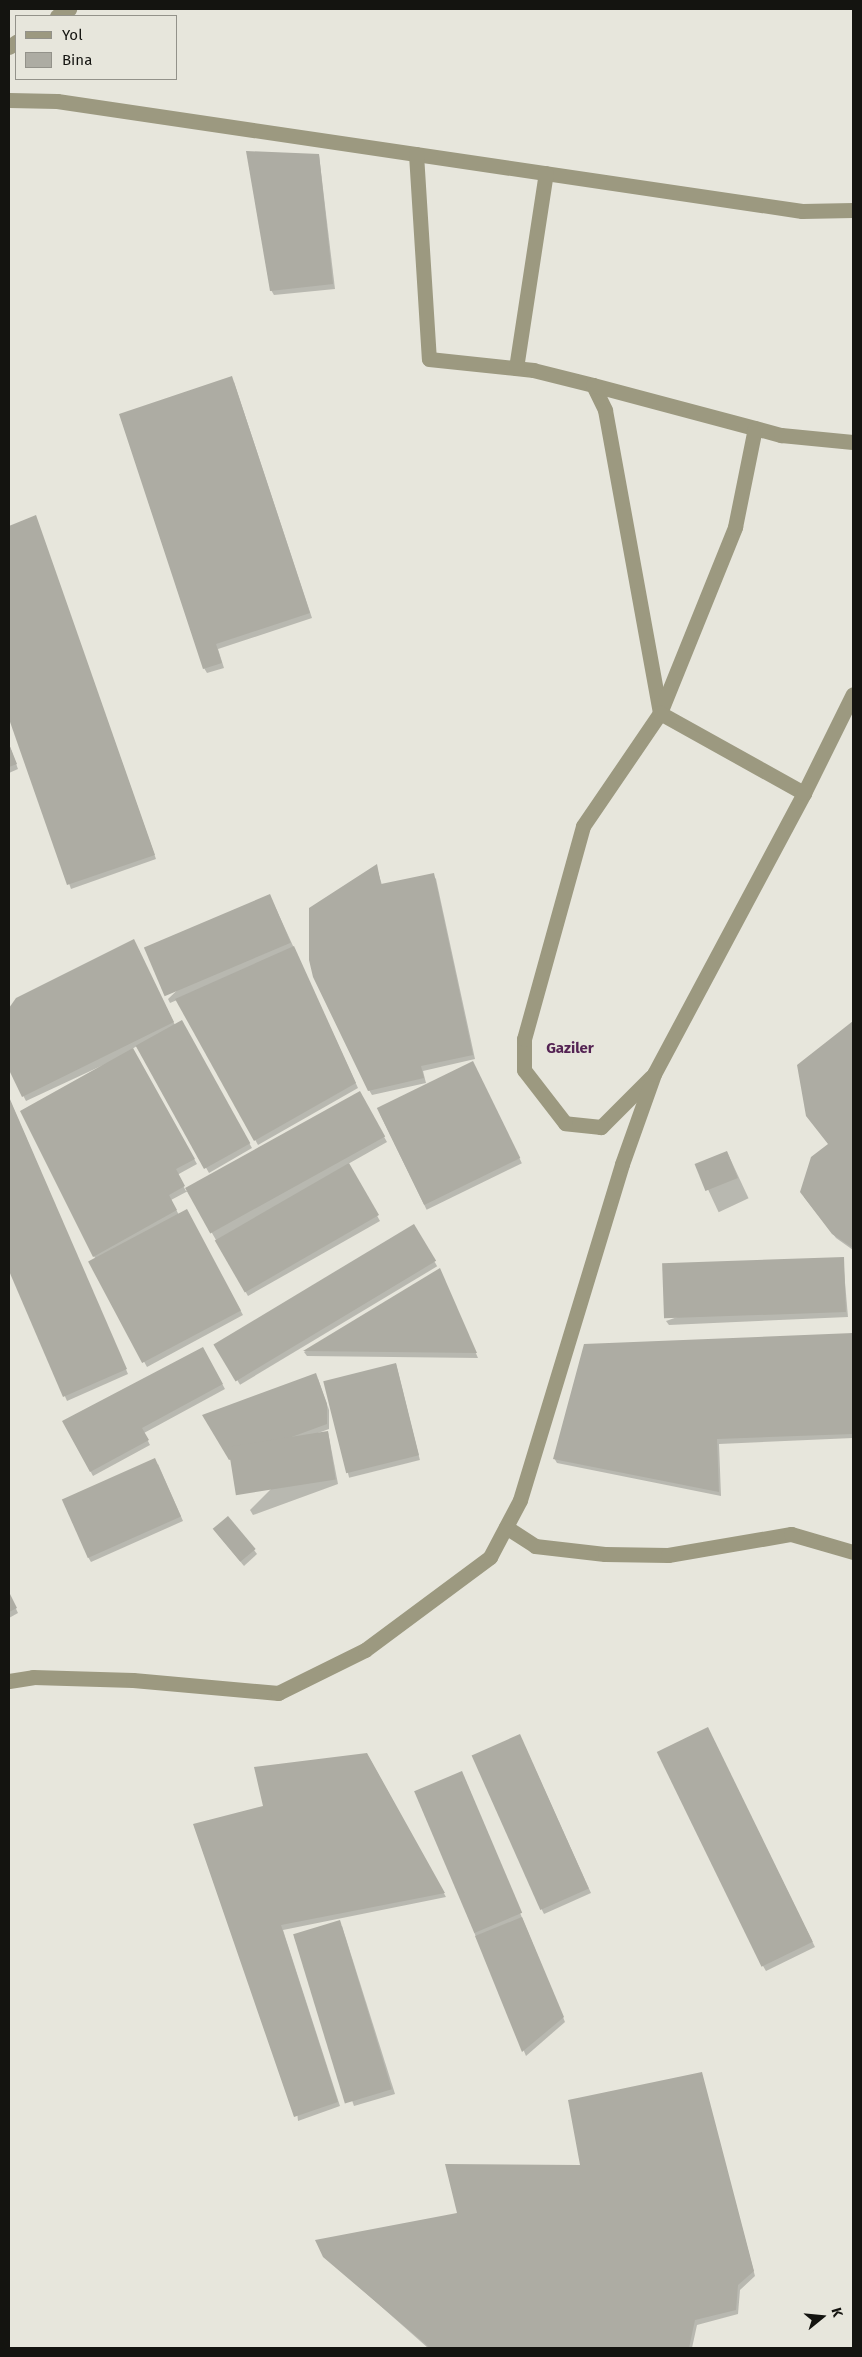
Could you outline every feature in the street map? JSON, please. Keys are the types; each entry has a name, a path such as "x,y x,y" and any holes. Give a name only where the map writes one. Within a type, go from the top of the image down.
{"street":[{"path":"9,100 58,101 802,211 853,210"},
{"path":"416,154 429,359 516,368 593,385 781,435 853,442"},
{"path":"516,368 546,173"},
{"path":"593,385 605,410 660,712"},
{"path":"654,1074 601,1128 565,1123 524,1070 524,1039 583,826 660,712 735,527 755,428"},
{"path":"9,1681 33,1678 133,1680 278,1693 365,1650 490,1557 520,1500 622,1164 654,1074 804,794 853,694"},
{"path":"660,712 804,794"},
{"path":"506,1527 536,1546 605,1554 668,1555 791,1534 853,1552"}],"building":[{"path":"246,151 319,154 333,284 270,291"},
{"path":"232,376 310,613 216,644 222,663 203,669 119,414"},
{"path":"36,515 155,855 67,885 9,719 9,526"},
{"path":"9,744 17,764 9,767"},
{"path":"377,864 381,884 434,873 473,1055 421,1066 424,1078 368,1091 313,977 309,960 309,908"},
{"path":"270,894 291,943 165,996 144,948"},
{"path":"134,939 174,1022 22,1097 9,1070 9,1008 16,998"},
{"path":"294,946 356,1083 254,1141 175,999"},
{"path":"182,1020 250,1143 204,1169 136,1046"},
{"path":"853,1021 853,1248 832,1234 800,1192 811,1157 828,1144 806,1116 797,1065"},
{"path":"133,1048 195,1159 176,1169 185,1186 169,1195 177,1210 93,1257 20,1111"},
{"path":"473,1061 520,1158 424,1205 377,1108"},
{"path":"360,1091 385,1136 210,1233 185,1188"},
{"path":"9,1097 127,1369 63,1397 9,1271"},
{"path":"727,1151 738,1178 705,1191 695,1164"},
{"path":"349,1163 379,1215 245,1292 215,1240"},
{"path":"187,1209 241,1311 142,1363 88,1262"},
{"path":"414,1224 436,1261 236,1381 213,1345"},
{"path":"844,1257 846,1312 664,1318 662,1263"},
{"path":"440,1268 477,1353 303,1351"},
{"path":"853,1333 853,1434 717,1439 719,1492 553,1459 584,1344"},
{"path":"203,1347 223,1384 142,1428 149,1440 90,1472 62,1421"},
{"path":"396,1363 419,1455 346,1473 323,1381"},
{"path":"316,1373 327,1404 327,1424 229,1460 202,1415"},
{"path":"328,1431 336,1479 236,1495 228,1447"},
{"path":"155,1458 181,1516 88,1558 62,1499"},
{"path":"228,1516 256,1549 240,1562 213,1529"},
{"path":"9,1592 17,1608 9,1612"},
{"path":"708,1727 813,1942 762,1967 657,1752"},
{"path":"520,1734 589,1888 540,1910 472,1756"},
{"path":"367,1753 445,1893 281,1925 338,2102 294,2117 193,1824 263,1806 254,1767"},
{"path":"462,1771 522,1913 474,1933 414,1791"},
{"path":"522,1917 564,2017 522,2052 475,1936"},
{"path":"340,1920 392,2089 345,2104 293,1934"},
{"path":"702,2072 754,2271 738,2285 736,2310 695,2320 689,2348 430,2348 323,2257 315,2240 457,2213 445,2164 580,2165 568,2100"}],"district":[{"name":"Gaziler","path":"570,1049"}]}
